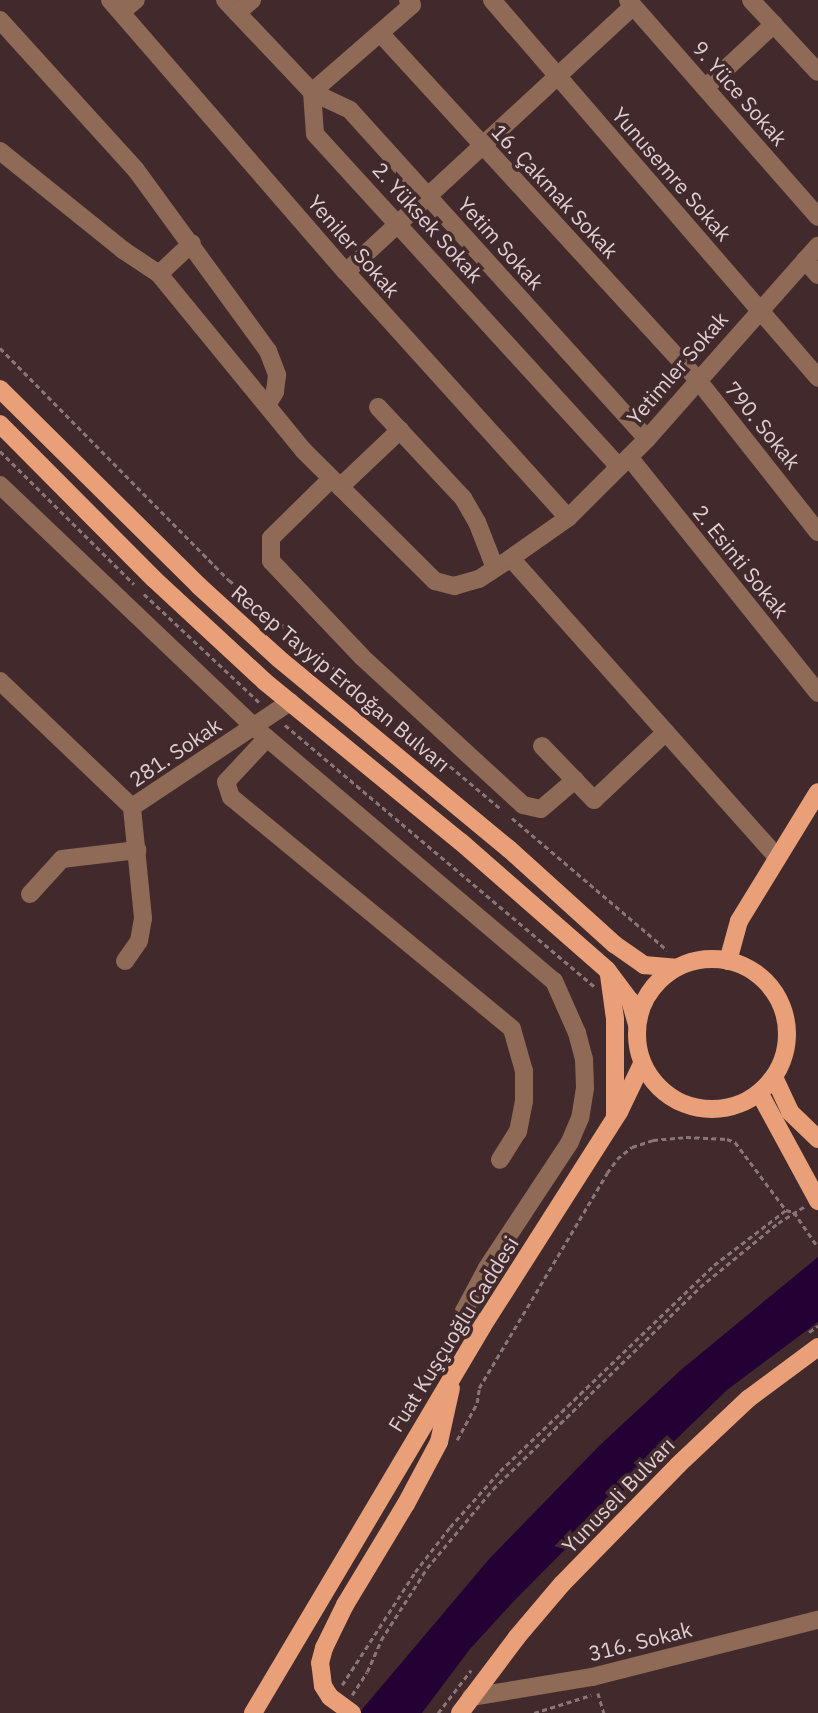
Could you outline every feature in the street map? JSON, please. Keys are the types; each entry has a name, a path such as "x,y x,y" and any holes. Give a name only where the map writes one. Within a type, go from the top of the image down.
{"main road":[{"name":"Recep Tayyip Erdoğan Bulvarı","path":"0,389 181,569 278,658 509,849 614,944 644,965 673,960"},
{"path":"0,424 154,579 290,702 461,842 609,972 630,1000 637,1024 642,1064 665,1093 695,1108 724,1109 760,1094 775,1077 786,1049 786,1018 781,1004 763,979 747,967 728,961 673,960 649,993 637,1024"},
{"path":"728,961 739,921 818,792"},
{"path":"609,972 615,1019 615,1119"},
{"name":"Fuat Kuşçuoğlu Caddesi","path":"253,1713 482,1327 615,1119 642,1064"},
{"path":"775,1077 790,1112 818,1139"},
{"path":"760,1094 818,1201"},
{"name":"Yunuseli Bulvarı","path":"460,1713 562,1584 678,1465 748,1399 818,1347"},
{"path":"349,1705 330,1696 323,1686 320,1663 324,1648 439,1442 454,1374"}],"street":[{"path":"116,6 136,0"},
{"path":"252,0 231,6 312,92 412,5 408,0"},
{"name":"Yunusemre Sokak","path":"492,0 818,378"},
{"path":"751,0 818,72"},
{"path":"346,272 557,76 630,3"},
{"name":"9. Yüce Sokak","path":"630,3 818,217"},
{"name":"Yeniler Sokak","path":"116,6 346,272 568,517"},
{"path":"0,20 136,170 268,351 276,375 275,392 267,405"},
{"path":"705,88 774,24"},
{"name":"16. Çakmak Sokak","path":"380,33 697,379"},
{"name":"Yetim Sokak","path":"312,92 350,110 647,439"},
{"name":"2. Yüksek Sokak","path":"312,92 315,134 624,462"},
{"name":"Yetimler Sokak","path":"0,151 123,250 159,274 335,483 435,581 454,586 479,579 568,517 647,439 697,379 818,246"},
{"path":"159,274 191,243"},
{"path":"805,260 818,275"},
{"name":"790. Sokak","path":"697,379 818,532"},
{"path":"378,407 463,498 477,522 495,568"},
{"path":"400,430 271,538 271,561 362,657 523,805 541,809 575,780"},
{"name":"2. Esinti Sokak","path":"624,462 818,693"},
{"path":"0,485 260,732 554,981 578,1033 584,1059 585,1088 580,1118 570,1142 487,1268 464,1311 482,1327"},
{"path":"511,558 777,857"},
{"name":"281. Sokak","path":"0,681 132,807 260,732 290,702"},
{"path":"260,732 226,782 231,797 512,1029 524,1071 524,1101 518,1131 500,1160"},
{"path":"542,746 594,800 666,732"},
{"path":"125,961 139,941 143,918 132,807"},
{"path":"30,894 62,859 137,850"},
{"name":"316. Sokak","path":"471,1697 595,1685 818,1620"}],"path":[{"path":"0,348 229,580 673,960"},
{"path":"452,1448 477,1403 479,1388 600,1185 617,1159 632,1147 664,1139 727,1139 742,1149 786,1210 794,1212 818,1247"},
{"path":"338,1692 415,1572 450,1527 500,1471 704,1274 786,1210"},
{"path":"349,1705 368,1672 381,1640 427,1568 493,1489 701,1287 794,1212"},
{"path":"534,1713 595,1685 604,1713"}],"shaded area":[{"path":"818,1257 818,1322 727,1390 634,1480 470,1649 422,1713 359,1713 490,1558 600,1445 682,1369"}]}
